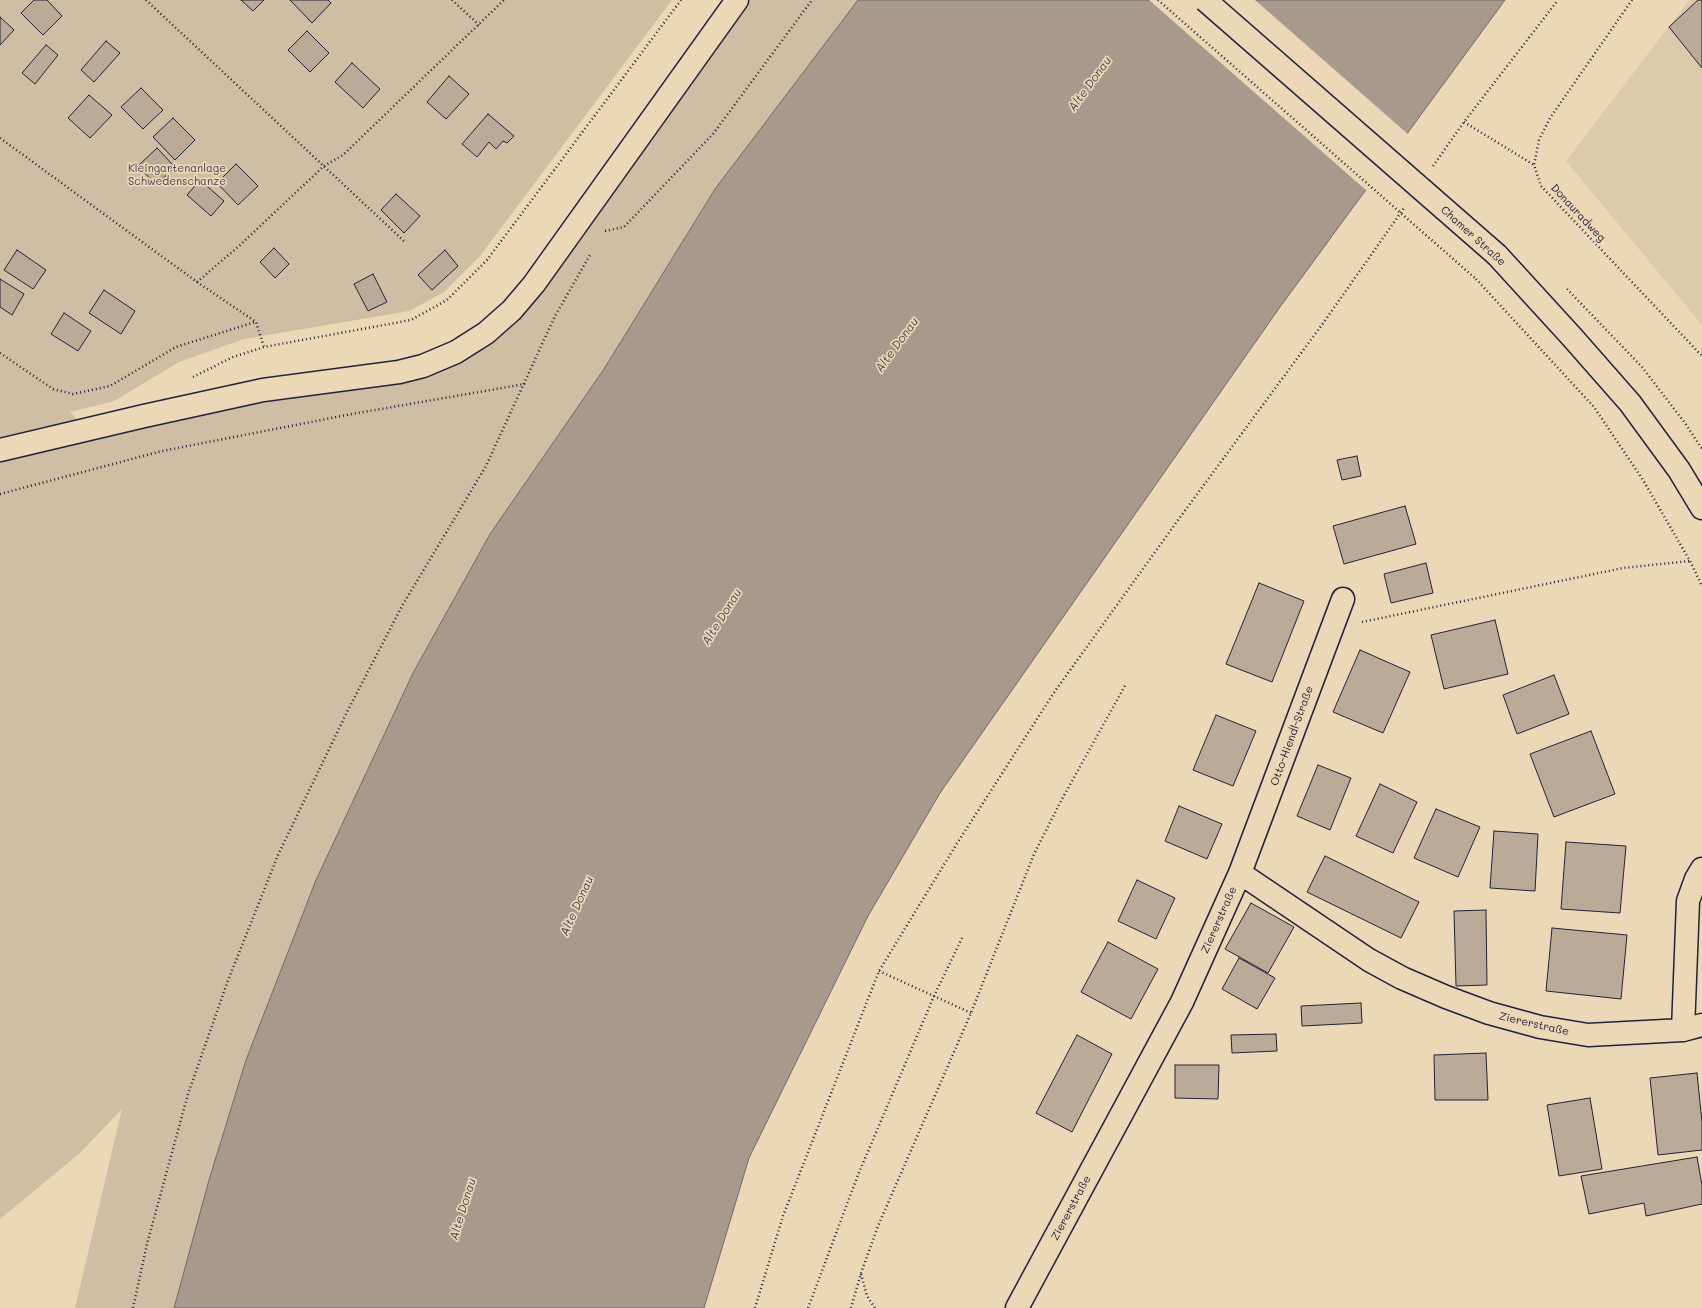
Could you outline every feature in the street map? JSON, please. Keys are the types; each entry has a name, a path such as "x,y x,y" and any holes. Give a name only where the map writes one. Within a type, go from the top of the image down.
{"street":[{"path":"0,450 263,390 399,372 417,367 456,352 486,333 512,310 534,284 737,0"},
{"name":"Chamer Straße","path":"1205,0 1497,256 1572,337 1630,404 1679,470 1702,508"},
{"name":"Otto-Hiendl-Straße","path":"1240,873 1343,599"},
{"name":"Ziererstraße","path":"1017,1308 1182,1002 1240,873 1369,960 1402,978 1446,997 1489,1013 1540,1027 1588,1035 1693,1028 1688,901 1696,879 1702,869"}],"path":[{"path":"146,0 405,242"},
{"path":"452,0 479,25"},
{"path":"197,282 239,246 324,166 344,155 504,0"},
{"path":"188,381 194,376 233,357 264,347 411,320 447,300 488,260 681,0"},
{"path":"605,226 603,232 624,227 713,134 812,0"},
{"path":"1158,0 1476,279 1594,407 1643,480 1690,561 1702,586"},
{"path":"1432,167 1464,122 1558,0"},
{"name":"Donauradweg","path":"1632,0 1550,118 1539,140 1534,165 1541,186 1702,356"},
{"path":"1464,122 1534,165"},
{"path":"0,138 197,282 256,322 264,347"},
{"path":"755,1308 783,1216 879,971 956,845 1055,691 1181,516 1324,322 1405,206"},
{"path":"133,1308 148,1244 188,1094 228,983 278,855 347,712 402,606 486,466 555,316 592,251"},
{"path":"0,352 53,389 73,394 110,386 176,347 256,322"},
{"path":"0,494 162,452 352,414 525,384"},
{"path":"1332,628 1623,568 1690,561"},
{"path":"851,1308 861,1273 881,1219 971,1013 1034,854 1062,799 1126,684"},
{"path":"808,1308 858,1175 934,996 963,936"},
{"path":"879,971 971,1013"},
{"path":"861,1273 867,1296 875,1308"}],"shaded area":[{"path":"1689,0 1702,0 1702,325 1566,161"}],"green space":[{"name":"Kleingartenanlage Schwedenschanze","path":"0,0 672,0 480,256 444,292 409,311 244,339 179,362 114,401 70,412 94,440 181,415 293,392 380,384 522,310 750,0 858,0 715,189 604,369 490,534 413,673 316,880 246,1060 209,1180 174,1308 75,1308 122,1109 80,1153 0,1219"}],"water":[{"name":"Alte Donau","path":"858,0 1505,0 1280,307 940,793 868,916 749,1158 704,1308 174,1308 209,1180 246,1060 316,880 413,673 490,534 604,369 715,189"}],"pier":[{"path":"1149,0 1255,0 1409,135 1367,191"}],"building":[{"path":"34,0 47,0 62,16 43,35 21,13"},
{"path":"241,0 264,0 253,11"},
{"path":"290,0 328,0 331,3 312,23"},
{"path":"1698,0 1702,0 1702,68 1669,27"},
{"path":"0,17 14,30 0,45"},
{"path":"307,31 329,53 310,72 288,50"},
{"path":"106,41 120,53 94,82 81,70"},
{"path":"46,45 58,55 35,84 22,73"},
{"path":"352,63 380,89 363,108 335,82"},
{"path":"449,76 469,94 446,119 427,102"},
{"path":"141,88 163,110 143,129 121,107"},
{"path":"89,95 112,115 90,138 68,118"},
{"path":"488,114 514,136 507,143 503,141 496,149 489,142 477,157 462,144"},
{"path":"173,118 195,140 175,160 153,137"},
{"path":"157,148 175,167 156,185 138,166"},
{"path":"236,164 258,186 238,205 217,183"},
{"path":"200,180 224,201 211,216 187,195"},
{"path":"396,194 420,216 404,233 381,210"},
{"path":"274,248 289,264 275,278 260,262"},
{"path":"17,250 46,270 33,289 4,270"},
{"path":"445,250 458,266 432,290 418,275"},
{"path":"373,274 387,302 368,311 354,284"},
{"path":"0,279 24,294 12,315 0,307"},
{"path":"104,290 135,311 121,334 89,313"},
{"path":"64,313 91,331 78,351 51,334"},
{"path":"1357,456 1361,476 1342,480 1337,460"},
{"path":"1405,506 1416,544 1344,564 1333,526"},
{"path":"1426,563 1433,593 1391,603 1384,574"},
{"path":"1259,583 1304,601 1272,682 1226,664"},
{"path":"1495,620 1508,674 1444,689 1431,635"},
{"path":"1360,650 1410,672 1383,733 1333,712"},
{"path":"1554,675 1569,714 1517,734 1503,695"},
{"path":"1216,715 1256,731 1233,786 1193,770"},
{"path":"1591,731 1615,794 1554,817 1530,754"},
{"path":"1318,765 1351,778 1330,830 1297,816"},
{"path":"1380,784 1417,802 1393,853 1356,836"},
{"path":"1179,806 1222,824 1207,859 1165,841"},
{"path":"1436,809 1480,827 1458,877 1414,858"},
{"path":"1494,831 1538,834 1535,891 1490,888"},
{"path":"1566,842 1626,846 1620,913 1561,909"},
{"path":"1325,856 1419,902 1401,938 1307,892"},
{"path":"1137,880 1175,898 1156,939 1118,921"},
{"path":"1251,903 1294,927 1268,973 1225,949"},
{"path":"1486,910 1487,985 1456,986 1454,911"},
{"path":"1552,928 1627,935 1621,999 1546,991"},
{"path":"1108,942 1158,969 1131,1019 1081,992"},
{"path":"1239,958 1275,978 1257,1009 1222,989"},
{"path":"1361,1003 1362,1023 1302,1026 1301,1006"},
{"path":"1276,1034 1277,1051 1232,1053 1231,1035"},
{"path":"1077,1035 1112,1054 1072,1132 1036,1113"},
{"path":"1486,1053 1488,1100 1435,1100 1434,1055"},
{"path":"1175,1065 1219,1065 1218,1099 1175,1098"},
{"path":"1697,1073 1702,1122 1702,1150 1658,1155 1650,1078"},
{"path":"1590,1098 1602,1169 1559,1176 1547,1105"},
{"path":"1697,1157 1702,1185 1702,1204 1646,1216 1644,1203 1589,1214 1581,1176"}]}
